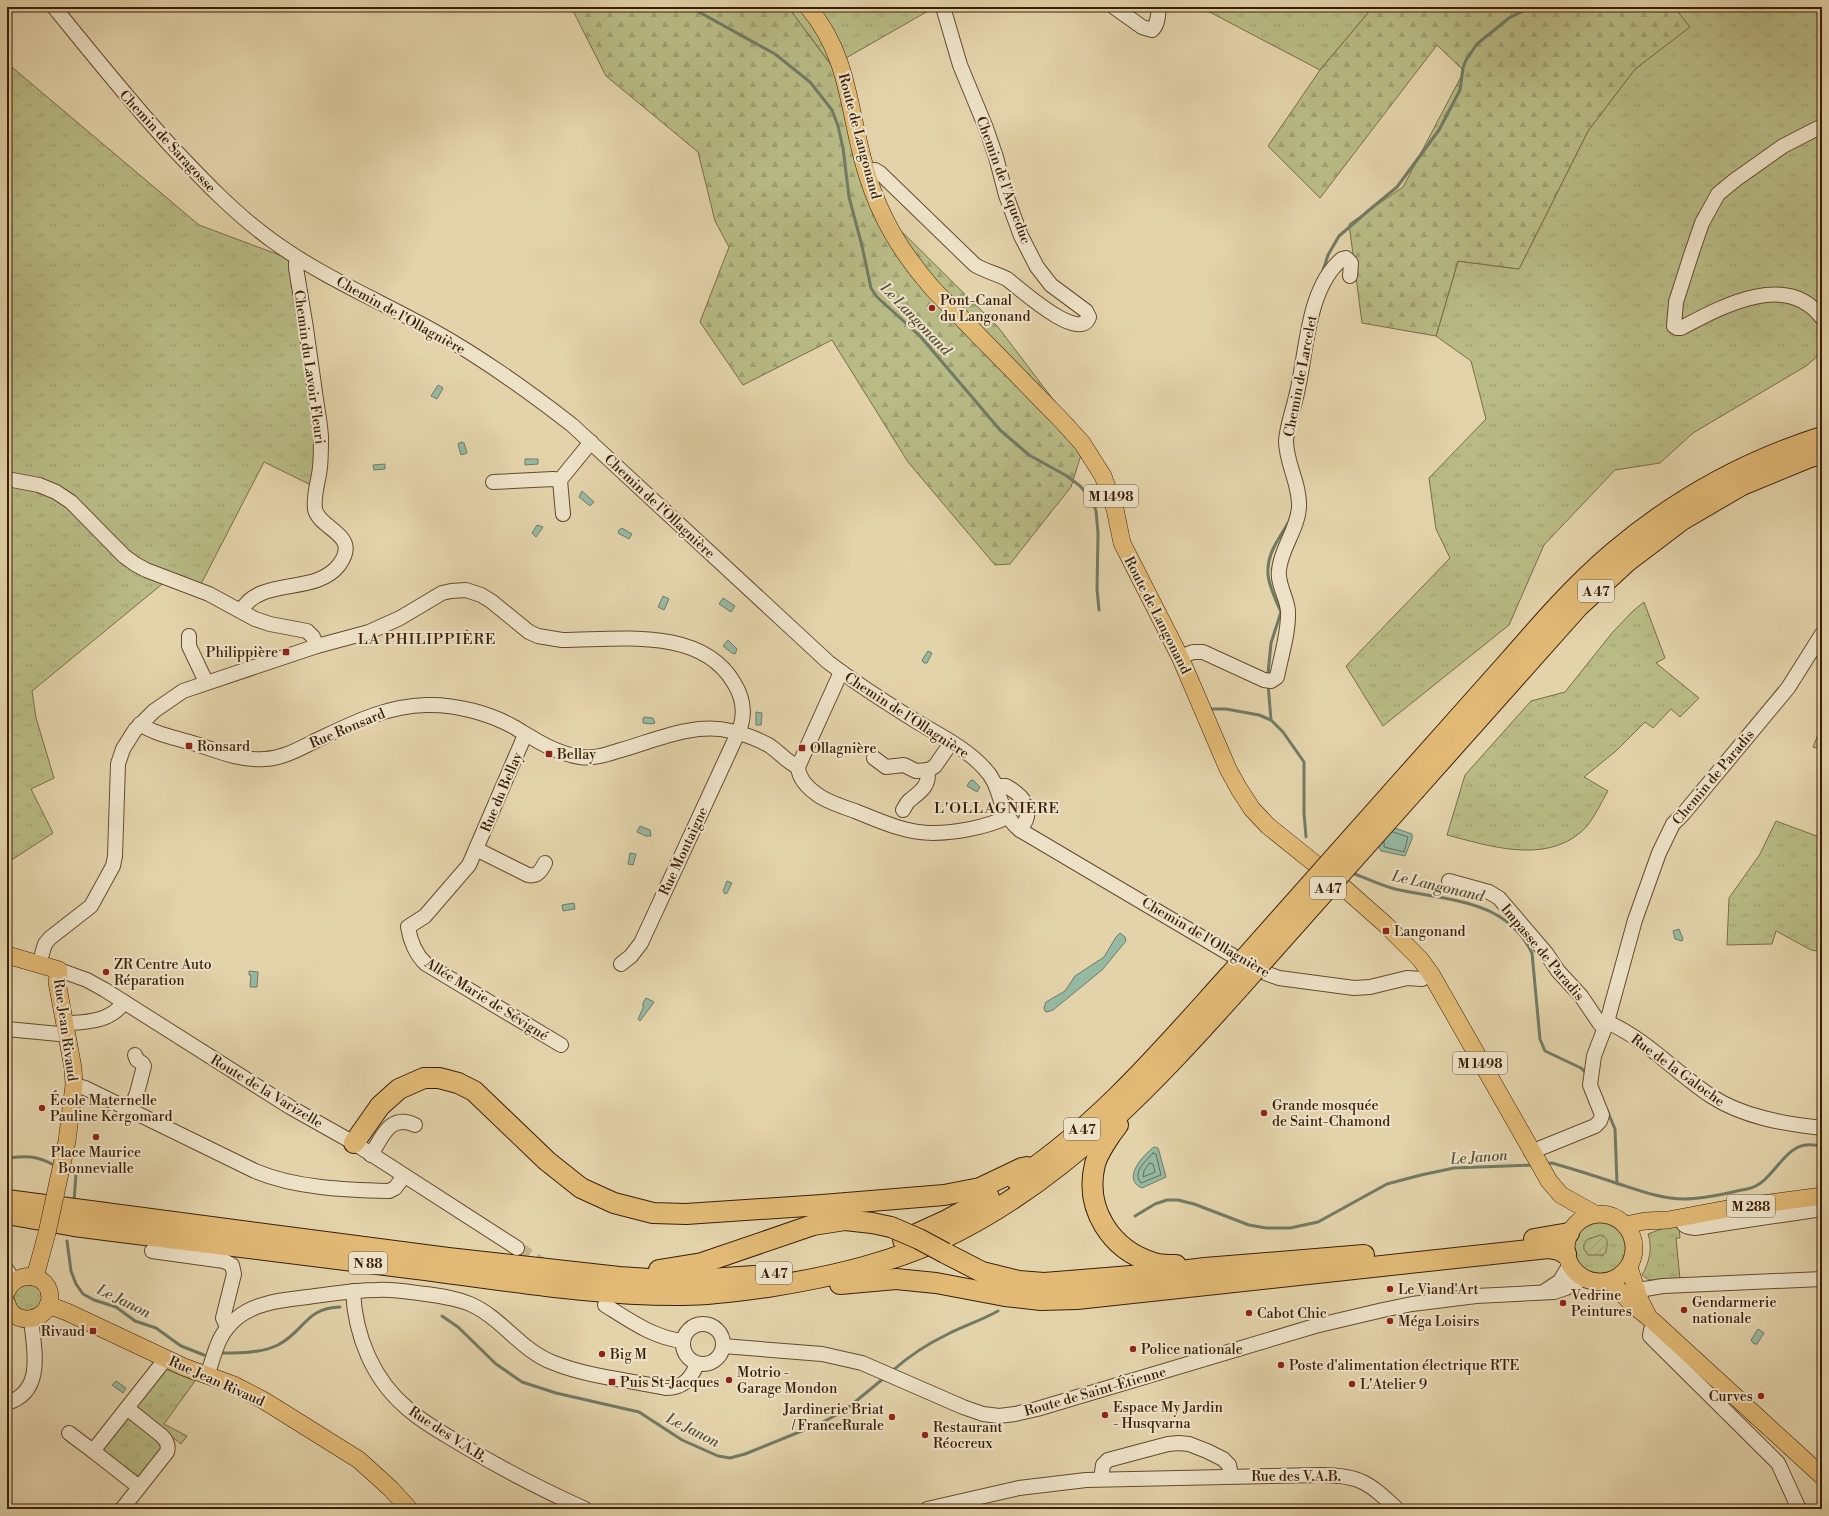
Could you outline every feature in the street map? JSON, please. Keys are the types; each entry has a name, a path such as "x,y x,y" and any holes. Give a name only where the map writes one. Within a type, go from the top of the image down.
{"highway":[{"name":"A 47","path":"619,1277 680,1281 741,1278 777,1273 836,1261 864,1253 923,1231 994,1194 1037,1166 1090,1122 1235,982 1410,784 1567,596 1614,552 1657,518 1702,490 1770,456 1822,437"},
{"name":"A 47","path":"1410,784 1578,607 1628,561 1682,520 1742,485 1810,457 1822,454"},
{"name":"A 47","path":"723,1293 813,1280 913,1251 956,1231 1001,1206 1048,1175 1136,1100 1185,1049 1235,982"},
{"path":"354,1144 380,1106 398,1089 424,1078 439,1078 458,1083 474,1091 547,1162 581,1188 614,1204 654,1213 686,1214 944,1195 980,1188 1022,1168 1037,1166"},
{"path":"1136,1100 1111,1133 1095,1163 1091,1188 1095,1209 1108,1233 1128,1252 1155,1264 1206,1268"},
{"name":"N 88","path":"10,1210 74,1226 590,1290 683,1295 723,1293 744,1296 799,1291 857,1281 896,1279 936,1283 1012,1297 1041,1300 1077,1299 1548,1248 1559,1250 1568,1259"},
{"name":"N 88","path":"10,1210 619,1277"},
{"path":"619,1277 639,1272 678,1268 702,1263 813,1225 844,1220 872,1223 890,1228 919,1239 945,1254 982,1272 1018,1281 1044,1283 1156,1274 1206,1268 1548,1237 1572,1229"}],"main road":[{"name":"Route de Langonand","path":"808,7 823,26 842,69 866,173 882,216 893,237 912,266 1063,422 1095,460 1110,492 1122,543 1180,657 1228,769 1252,809 1268,826 1334,879 1386,925 1420,959 1430,974 1536,1161 1552,1185 1561,1195 1571,1212 1572,1229"},
{"name":"Route de la Varizelle","path":"7,954 59,970"},
{"name":"Rue Jean Rivaud","path":"35,1277 56,1196 67,1141 74,1085 69,1028 57,982 59,970"},
{"name":"Route de Langonand","path":"1561,1195 1595,1214"},
{"name":"M 288","path":"1625,1225 1645,1221 1674,1219 1822,1196"},
{"path":"1595,1214 1612,1216 1625,1225 1634,1242 1634,1251 1629,1267 1617,1278 1610,1281 1592,1281 1583,1278 1568,1259 1566,1243 1572,1229 1588,1216 1595,1214"},
{"name":"M 288","path":"1634,1242 1643,1234 1674,1219"},
{"path":"1629,1267 1643,1288 1642,1305 1653,1321"},
{"path":"7,1304 17,1317 31,1319 42,1315 50,1298 46,1286 35,1277 28,1276 9,1281"},
{"path":"1610,1281 1632,1304 1653,1321 1822,1476"},
{"name":"Rue Jean Rivaud","path":"48,1305 67,1312 165,1358 248,1392 343,1448 376,1474 409,1509"}],"street":[{"name":"Chemin de Saragosse","path":"54,7 136,107 218,196 259,230 299,259"},
{"name":"Chemin de l'Aqueduc","path":"866,173 875,170 880,173 975,265 986,272 1006,279 1052,314 1078,324 1084,324 1088,321 1089,317 1086,310 1051,285 1037,267 1021,236 1006,195 996,157 986,128 960,65 943,7"},
{"path":"1114,7 1142,27 1152,30 1157,21 1159,7"},
{"path":"1822,126 1783,146 1718,194 1709,208 1691,255 1676,302 1674,326 1677,328 1682,328 1712,312 1738,302 1769,294 1790,296 1806,301 1822,318"},
{"name":"Chemin de Larcelet","path":"1180,657 1193,652 1203,652 1264,680 1271,681 1277,676 1288,618 1286,599 1280,583 1278,572 1280,561 1294,528 1299,506 1287,449 1288,431 1302,372 1313,308 1330,274 1342,259 1346,258 1351,263 1350,276"},
{"name":"Chemin de l'Ollagnière","path":"299,259 432,330 476,356 532,394 591,442 806,643 841,672 869,692 951,743 985,768 996,786 1007,817 1020,830 1257,970 1279,978 1354,988 1370,988 1407,978 1422,979 1430,974"},
{"name":"Chemin du Lavoir Fleuri","path":"240,611 247,602 263,593 323,578 338,565 344,553 344,544 341,536 319,519 315,509 320,467 321,434 306,326 296,268 296,263 299,259"},
{"path":"563,514 560,480 591,442"},
{"path":"493,482 553,478 560,480"},
{"path":"7,479 39,485 56,492 71,502 124,556 146,570 209,594 255,619 270,624 307,631 313,637 317,646 206,682 183,691 166,701 140,724 123,748 118,764 115,856 113,866 91,906 50,938 45,944 39,964"},
{"name":"Rue Montaigne","path":"317,646 369,632 400,618 442,593 461,590 481,595 491,601 529,632 548,638 562,640 669,641 696,650 709,657 721,667 732,679 739,690 744,707 738,733 641,943 631,956 621,964"},
{"name":"Chemin de Paradis","path":"1536,1161 1595,1126 1600,1121 1602,1115 1591,1088 1590,1076 1595,1051 1606,1025 1635,920 1658,853 1672,824 1684,813 1788,688 1822,634"},
{"path":"189,636 189,646 206,682"},
{"path":"841,672 798,767 800,778 805,785 821,797 906,830 919,832 947,832 995,823 1007,817"},
{"name":"Rue Ronsard","path":"140,724 153,730 231,755 250,759 266,760 280,756 367,716 390,709 428,705 464,709 500,721 555,751 568,755 591,758 693,730 713,728 738,733 769,746 788,762 798,767"},
{"name":"Rue du Bellay","path":"408,927 425,916 464,871 476,848 525,735"},
{"path":"874,758 886,766 904,765 916,771 927,770 935,766 951,743"},
{"path":"903,810 909,801 919,794 926,785 928,778 927,770"},
{"path":"996,786 1006,786 1025,802 1027,807 1027,816 1020,830"},
{"name":"Rue du Bellay","path":"476,848 528,876 539,873 545,864"},
{"name":"Impasse de Paradis","path":"1449,881 1489,892 1499,898 1546,953 1558,971 1581,996 1596,1019 1602,1026 1606,1025"},
{"name":"Allée Marie de Sévigné","path":"408,927 411,940 421,960 426,964 561,1046"},
{"name":"Route de la Varizelle","path":"59,970 87,980 124,1002 290,1107 354,1144 517,1248"},
{"path":"7,1030 59,1034 69,1028 100,1020 117,1009 124,1002"},
{"name":"Rue de la Galoche","path":"1606,1025 1643,1043 1696,1085 1721,1102 1753,1115 1789,1124 1822,1128"},
{"path":"130,1110 137,1093 144,1066 137,1060 135,1055"},
{"path":"74,1085 86,1088 255,1171 279,1180 333,1188 388,1191 395,1188 404,1176"},
{"path":"371,1155 392,1125 404,1121 415,1125"},
{"path":"1674,1219 1686,1227 1695,1228 1822,1209"},
{"path":"152,1251 224,1261 232,1265 234,1274 223,1318 227,1327"},
{"path":"1543,1293 1560,1281 1568,1259"},
{"name":"Route de Saint-Étienne","path":"723,1346 822,1354 856,1361 877,1368 963,1407 984,1414 999,1416 1016,1414 1322,1324 1412,1304 1476,1296 1543,1293 1561,1290 1583,1278"},
{"path":"1643,1288 1822,1279"},
{"path":"208,1376 217,1344 227,1327 245,1312 266,1304 353,1291 379,1290 402,1291 458,1300 471,1305 488,1315 537,1355 553,1363 575,1370 666,1388 674,1388 680,1387 689,1379 697,1364"},
{"name":"Rue des V.A.B.","path":"353,1291 355,1314 368,1357 380,1378 408,1410 428,1424 483,1457 548,1492 585,1509"},
{"path":"605,1305 640,1326 670,1338 683,1341"},
{"path":"7,1403 16,1400 25,1393 31,1385 34,1375 31,1319"},
{"path":"1653,1321 1650,1336 1780,1467 1799,1509"},
{"path":"702,1324 715,1328 720,1333 723,1346 722,1352 714,1361 703,1365 697,1364 684,1352 683,1341 690,1329 702,1324"},
{"path":"93,1451 165,1358"},
{"path":"122,1509 167,1452 168,1447 167,1441 162,1436 127,1408"},
{"path":"69,1433 139,1487"},
{"name":"Rue des V.A.B.","path":"1101,1479 1103,1465 1108,1460 1168,1444 1179,1443 1189,1444 1223,1458 1229,1465 1231,1476"},
{"name":"Rue des V.A.B.","path":"927,1509 1019,1488 1054,1483 1101,1479 1321,1475 1351,1476 1368,1484 1397,1509"}],"green space":[{"path":"571,7 788,7 845,84 882,212 998,327 1071,423 1086,439 1071,487 1010,564 995,565 908,462 832,340 743,385 700,322 729,247 715,221 698,152 606,76"},
{"path":"788,7 935,7 832,66"},
{"path":"1200,7 1373,7 1320,70"},
{"path":"1373,7 1674,7 1690,27 1635,69 1588,131 1519,269 1458,261 1436,336 1362,323 1349,224 1403,187 1464,71 1437,45 1320,198 1268,146 1320,70"},
{"path":"1674,7 1822,7 1822,336 1820,335 1820,354 1806,366 1693,433 1660,463 1615,470 1544,545 1509,625 1383,726 1346,666 1450,558 1436,529 1429,478 1486,419 1471,361 1436,336 1458,261 1519,269 1588,131 1635,69 1689,27"},
{"path":"7,63 199,225 290,259 318,435 311,485 264,462 201,584 172,576 32,691 36,718 54,778 31,789 53,833 7,863"},
{"path":"1644,602 1665,658 1656,663 1699,698 1680,717 1671,709 1653,728 1645,722 1616,751 1584,777 1608,791 1596,813 1585,828 1566,842 1550,848 1516,850 1480,844 1447,835 1465,775 1531,701 1565,692 1612,633"},
{"path":"1822,725 1822,750 1813,747"},
{"path":"1776,821 1822,838 1822,952 1811,950 1776,931 1772,944 1727,945 1729,898 1760,854"},
{"path":"1595,1223 1605,1223 1618,1230 1625,1243 1625,1253 1618,1266 1605,1273 1595,1273 1586,1269 1579,1262 1575,1253 1575,1243 1579,1234 1586,1227"},
{"path":"1674,1224 1679,1227 1680,1238 1676,1238 1680,1279 1649,1280 1642,1275 1647,1266 1650,1255 1648,1234"},
{"path":"1600,1235 1607,1240 1606,1252 1603,1255 1588,1255 1584,1249 1586,1240"},
{"path":"28,1283 38,1287 42,1297 38,1307 28,1311 18,1307 14,1297 18,1287"},
{"path":"166,1369 195,1381 164,1424 187,1436 181,1444 136,1408 136,1404"},
{"path":"126,1418 129,1418 164,1446 139,1477 103,1449"}],"water":[{"path":"438,385 443,388 437,399 431,396"},
{"path":"461,442 464,443 467,453 461,455 458,444"},
{"path":"525,459 538,459 538,464 525,465"},
{"path":"385,464 385,469 374,470 373,465"},
{"path":"582,491 594,502 590,506 579,497"},
{"path":"537,525 543,527 536,537 532,533"},
{"path":"622,528 632,534 629,539 618,533"},
{"path":"663,596 669,599 664,610 658,607"},
{"path":"723,598 735,606 731,612 719,604"},
{"path":"728,640 737,649 735,654 723,646"},
{"path":"928,651 932,653 927,663 924,663 922,660"},
{"path":"756,712 762,713 761,725 756,725"},
{"path":"643,718 653,718 655,723 643,723"},
{"path":"973,780 980,787 977,792 967,786 970,781"},
{"path":"640,826 650,830 651,836 646,836 637,832"},
{"path":"1389,826 1412,834 1412,839 1405,856 1381,851 1378,846"},
{"path":"630,853 636,854 633,865 628,864"},
{"path":"727,881 732,883 725,894 723,891"},
{"path":"574,903 575,909 563,911 562,905"},
{"path":"1679,929 1683,939 1682,941 1675,939 1673,931"},
{"path":"1120,933 1125,937 1126,941 1102,970 1053,1010 1047,1012 1045,1011 1044,1008 1046,1002 1065,991 1075,976 1104,957"},
{"path":"249,971 258,972 257,987 250,987 251,975 249,975"},
{"path":"646,998 654,1002 640,1021 638,1019"},
{"path":"1154,1147 1158,1148 1166,1177 1142,1188 1136,1184 1133,1179 1134,1173 1140,1161"},
{"path":"1758,1329 1764,1333 1757,1344 1754,1344 1751,1340"},
{"path":"116,1381 126,1388 123,1393 112,1385"}],"waterway":[{"name":"Le Langonand","path":"690,7 775,54 810,82 832,110 838,126 843,148 849,197 871,288 877,297 920,336 1000,430 1029,455 1067,476 1080,486 1091,498 1096,511 1098,533 1097,589 1099,610"},
{"path":"1322,274 1328,255 1339,236 1397,187 1439,130 1460,90 1463,68 1466,60 1477,44 1509,18 1531,7"},
{"path":"1268,674 1271,643 1281,612 1273,595 1269,579 1268,563 1275,545 1291,518"},
{"path":"1268,684 1271,720"},
{"name":"Le Langonand","path":"1211,709 1226,709 1259,715 1271,720 1283,732 1304,762 1304,813 1306,837"},
{"name":"Le Langonand","path":"1352,873 1395,889 1473,905 1507,921 1520,935 1532,953 1540,1039 1545,1051 1581,1068 1587,1074"},
{"name":"Le Langonand","path":"1607,1110 1615,1129 1617,1183"},
{"name":"Le Janon","path":"1546,1164 1552,1163 1658,1196 1675,1199 1692,1199 1724,1194 1758,1185 1789,1153 1798,1147 1809,1145 1822,1147"},
{"name":"Le Janon","path":"7,1158 30,1157 52,1164"},
{"name":"Le Janon","path":"1135,1216 1155,1204 1167,1200 1178,1200 1194,1204 1249,1225 1266,1228 1290,1228 1318,1222 1387,1184 1421,1175 1454,1168 1534,1165"},
{"name":"Le Janon","path":"68,1167 76,1174 74,1201"},
{"name":"Le Janon","path":"67,1241 71,1271 76,1284 83,1294 94,1300 116,1307 135,1321 156,1328 181,1346 204,1355"},
{"name":"Le Janon","path":"223,1353 251,1352 271,1348 287,1339 319,1311 328,1308 340,1307"},
{"name":"Le Janon","path":"892,1371 912,1355 933,1342 998,1311"},
{"name":"Le Janon","path":"442,1316 458,1327 496,1364 522,1382 556,1393 639,1412 682,1440 718,1456 730,1458 745,1454 819,1424 844,1411 884,1378"}],"tunnel":[{"path":"517,1248 546,1267"}],"place":[{"name":"Pont-Canal du Langonand","path":"932,308"},
{"name":"Philippière","path":"286,652"},
{"name":"Ronsard","path":"189,746"},
{"name":"Ollagnière","path":"802,748"},
{"name":"Bellay","path":"549,754"},
{"name":"Langonand","path":"1386,931"},
{"name":"ZR Centre Auto Réparation","path":"106,972"},
{"name":"École Maternelle Pauline Kergomard","path":"42,1108"},
{"name":"Grande mosquée de Saint-Chamond","path":"1264,1113"},
{"name":"Place Maurice Bonnevialle","path":"96,1137"},
{"name":"Le Viand'Art","path":"1390,1289"},
{"name":"Vedrine Peintures","path":"1563,1303"},
{"name":"Gendarmerie nationale","path":"1684,1310"},
{"name":"Cabot Chic","path":"1249,1313"},
{"name":"Méga Loisirs","path":"1390,1321"},
{"name":"Rivaud","path":"93,1331"},
{"name":"Police nationale","path":"1133,1349"},
{"name":"Big M","path":"602,1354"},
{"name":"Poste d'alimentation électrique RTE","path":"1281,1365"},
{"name":"Motrio - Garage Mondon","path":"729,1380"},
{"name":"Puis St-Jacques","path":"612,1382"},
{"name":"L'Atelier 9","path":"1352,1384"},
{"name":"Curves","path":"1761,1396"},
{"name":"Espace My Jardin - Husqvarna","path":"1105,1415"},
{"name":"Jardinerie Briat / FranceRurale","path":"892,1417"},
{"name":"Restaurant Réocreux","path":"925,1435"}],"district":[{"name":"LA PHILIPPIÈRE","path":"427,639"},
{"name":"L'OLLAGNIÈRE","path":"997,808"}]}
